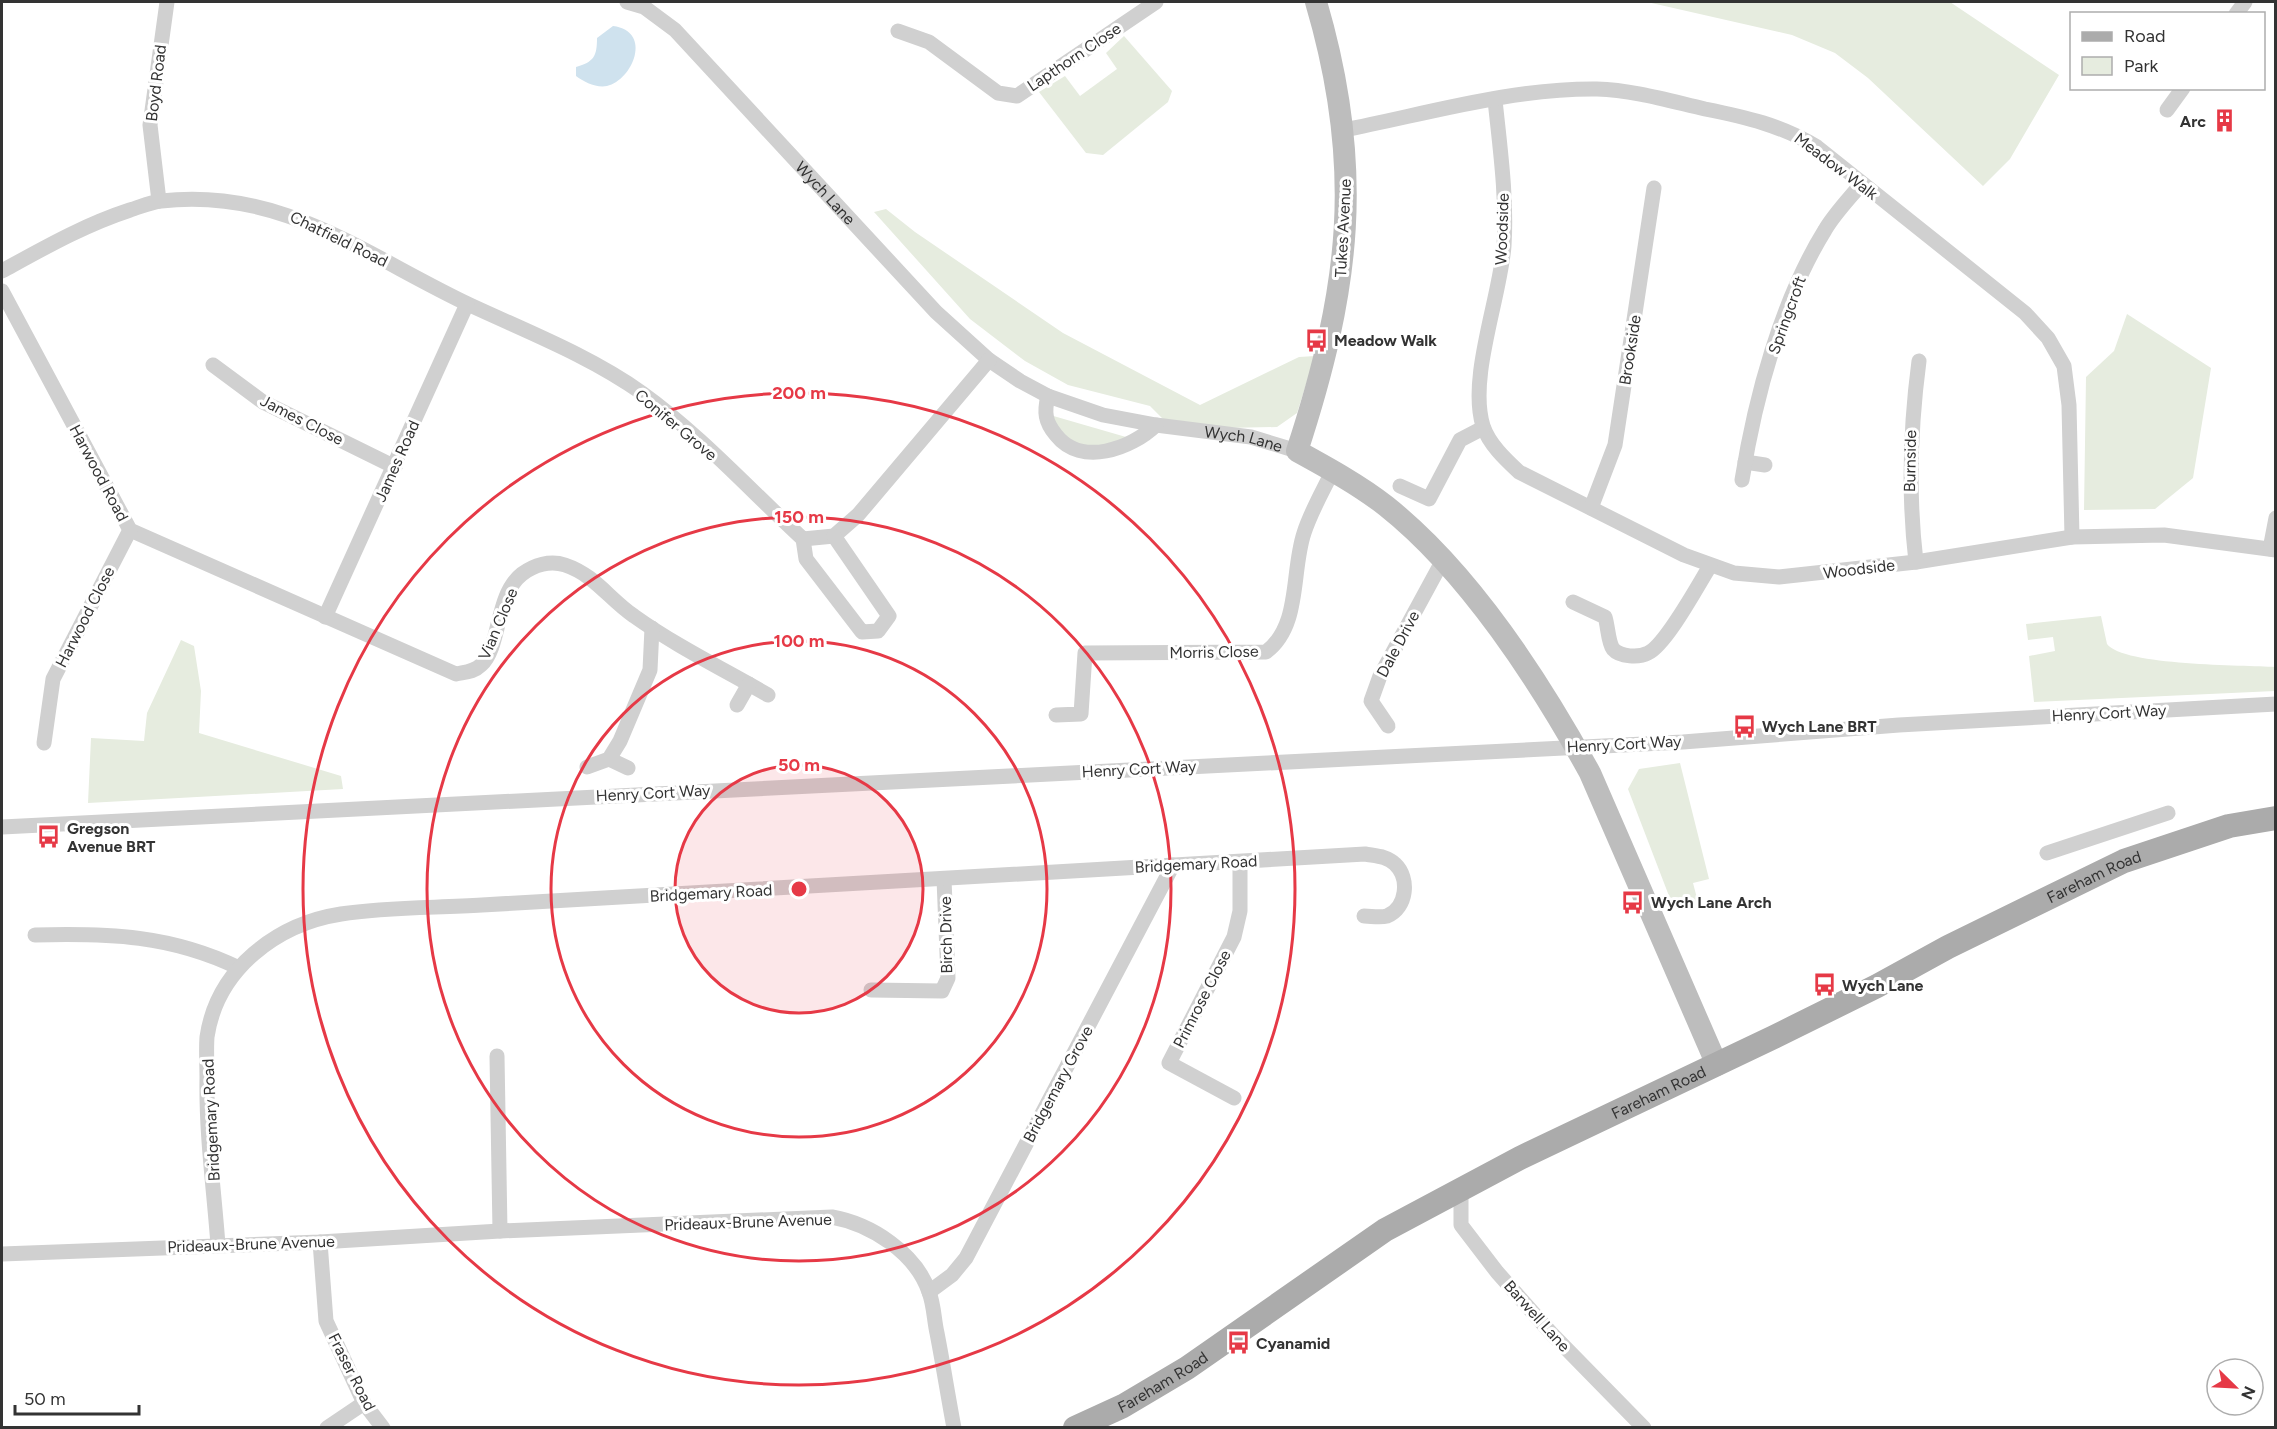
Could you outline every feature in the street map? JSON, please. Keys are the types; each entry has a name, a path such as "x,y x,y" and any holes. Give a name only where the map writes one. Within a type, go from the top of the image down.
{"main road":[{"name":"Fareham Road","path":"1075,1428 1122,1406 1187,1368 1385,1230 1461,1189 1717,1065 2124,861 2229,826 2274,818"}],"street":[{"name":"Boyd Road","path":"159,201 150,125 167,2"},
{"name":"Wych Lane","path":"627,2 644,7 675,30 928,304 989,360 1048,396 1103,415 1156,425 1251,437 1297,451 1333,470 1385,505 1443,560 1488,614 1576,747 1604,800 1642,898 1717,1065"},
{"name":"Lapthorn Close","path":"898,31 929,42 998,93 1017,96 1156,2"},
{"name":"Tukes Avenue","path":"1297,451 1327,354 1343,266 1347,178 1344,130 1336,77 1316,2"},
{"name":"Meadow Walk","path":"1344,130 1495,100 1534,94 1598,89 1639,95 1766,122 1792,132 1817,147 2025,313 2049,338 2064,366 2068,405 2072,537"},
{"path":"2167,110 2182,90"},
{"name":"Woodside","path":"1495,100 1503,186 1504,246 1480,382 1479,409 1483,428 1500,455 1519,472 1710,566 1750,575 1779,577 1916,562 2072,537 2164,535 2273,549"},
{"name":"Springcroft","path":"1742,480 1770,362 1801,273 1826,228 1862,183"},
{"name":"Brookside","path":"1592,508 1615,445 1654,188"},
{"name":"Chatfield Road","path":"2,271 90,224 159,201 201,199 248,204 288,214 325,230 467,304"},
{"name":"Harwood Road","path":"2,291 130,530 325,617"},
{"name":"James Road","path":"325,617 467,304"},
{"name":"Conifer Grove","path":"467,304 581,357 642,393 685,429 803,539 806,559 862,632 878,631 889,616 834,536"},
{"path":"803,539 834,536 858,515 989,360"},
{"name":"Burnside","path":"1916,562 1910,511 1910,481 1911,418 1919,361"},
{"name":"James Close","path":"213,365 263,402 395,467"},
{"path":"1048,396 1045,408 1046,424 1063,444 1080,452 1124,447 1144,437 1156,425"},
{"path":"1400,486 1429,499 1460,440 1483,428"},
{"path":"1745,462 1765,465"},
{"name":"Morris Close","path":"1056,715 1081,714 1085,653 1266,652 1280,642 1289,620 1303,534 1333,470"},
{"path":"2273,549 2276,518"},
{"name":"Harwood Close","path":"44,743 53,679 130,530"},
{"name":"Dale Drive","path":"1388,726 1371,701 1380,676 1443,560"},
{"name":"Vian Close","path":"325,617 446,671 456,674 472,671 488,656 510,588 521,575 546,563 562,564 582,572 600,584 631,614 652,628 768,695"},
{"path":"1573,602 1605,617 1611,646 1615,650 1627,656 1648,654 1661,642 1710,566"},
{"path":"587,767 609,759 620,741 650,670 652,628"},
{"path":"737,705 749,684"},
{"name":"Henry Cort Way","path":"2,828 1576,747 2276,704"},
{"path":"609,759 628,768"},
{"name":"Fareham Road","path":"2048,853 2168,813"},
{"name":"Bridgemary Road","path":"218,1245 207,1100 207,1037 216,1005 239,968 256,950 282,932 341,914 1365,854 1383,856 1396,864 1404,876 1405,891 1394,912 1384,917 1364,916"},
{"name":"Primrose Close","path":"1234,1098 1169,1063 1234,937 1240,911 1240,862"},
{"name":"Bridgemary Grove","path":"929,1292 952,1275 966,1258 1173,865"},
{"name":"Birch Drive","path":"872,990 942,991 948,978 944,879"},
{"path":"36,935 103,934 172,942 210,954 239,968"},
{"path":"497,1056 500,1231"},
{"name":"Barwell Lane","path":"1461,1189 1461,1225 1497,1272 1551,1333 1644,1428"},
{"name":"Prideaux-Brune Avenue","path":"2,1254 320,1242 500,1231 832,1217 863,1225 892,1244 916,1269 929,1292"},
{"name":"Fraser Road","path":"320,1242 326,1320 364,1403 383,1428"},
{"path":"929,1292 954,1428"},
{"path":"327,1428 364,1403"}],"green space":[{"path":"1647,2 1950,2 2059,75 2010,159 1983,186 1868,78 1835,53 1792,35"},
{"path":"1124,36 1172,91 1168,102 1103,155 1086,153 1039,92 1065,76 1080,96 1117,69 1106,53"},
{"path":"886,209 915,232 1063,333 1200,405 1299,357 1315,356 1297,413 1277,427 1224,428 1163,419 1150,406 1068,385 1025,361 970,319 874,212"},
{"path":"2127,314 2211,368 2193,478 2155,509 2084,510 2086,377 2114,351"},
{"path":"1050,415 1126,437 1109,449 1064,442"},
{"path":"2101,616 2107,644 2118,651 2136,657 2186,663 2275,667 2275,691 2034,702 2029,656 2055,651 2053,637 2028,640 2026,624"},
{"path":"181,640 194,646 201,691 199,733 341,776 343,789 88,803 91,738 144,741 147,713"},
{"path":"1680,763 1709,879 1693,883 1698,902 1674,909 1628,789 1639,769"}],"water":[{"path":"613,26 625,30 633,37 636,46 635,56 625,75 607,86 586,82 576,76 576,67 587,63 595,54 597,38"}],"place":[{"name":"Arc","path":"2224,121"},
{"name":"Meadow Walk","path":"1316,340"},
{"name":"Wych Lane BRT","path":"1744,726"},
{"name":"Gregson Avenue BRT","path":"49,837"},
{"name":"Wych Lane Arch","path":"1633,902"},
{"name":"Wych Lane","path":"1824,985"},
{"name":"Cyanamid","path":"1238,1343"}]}
